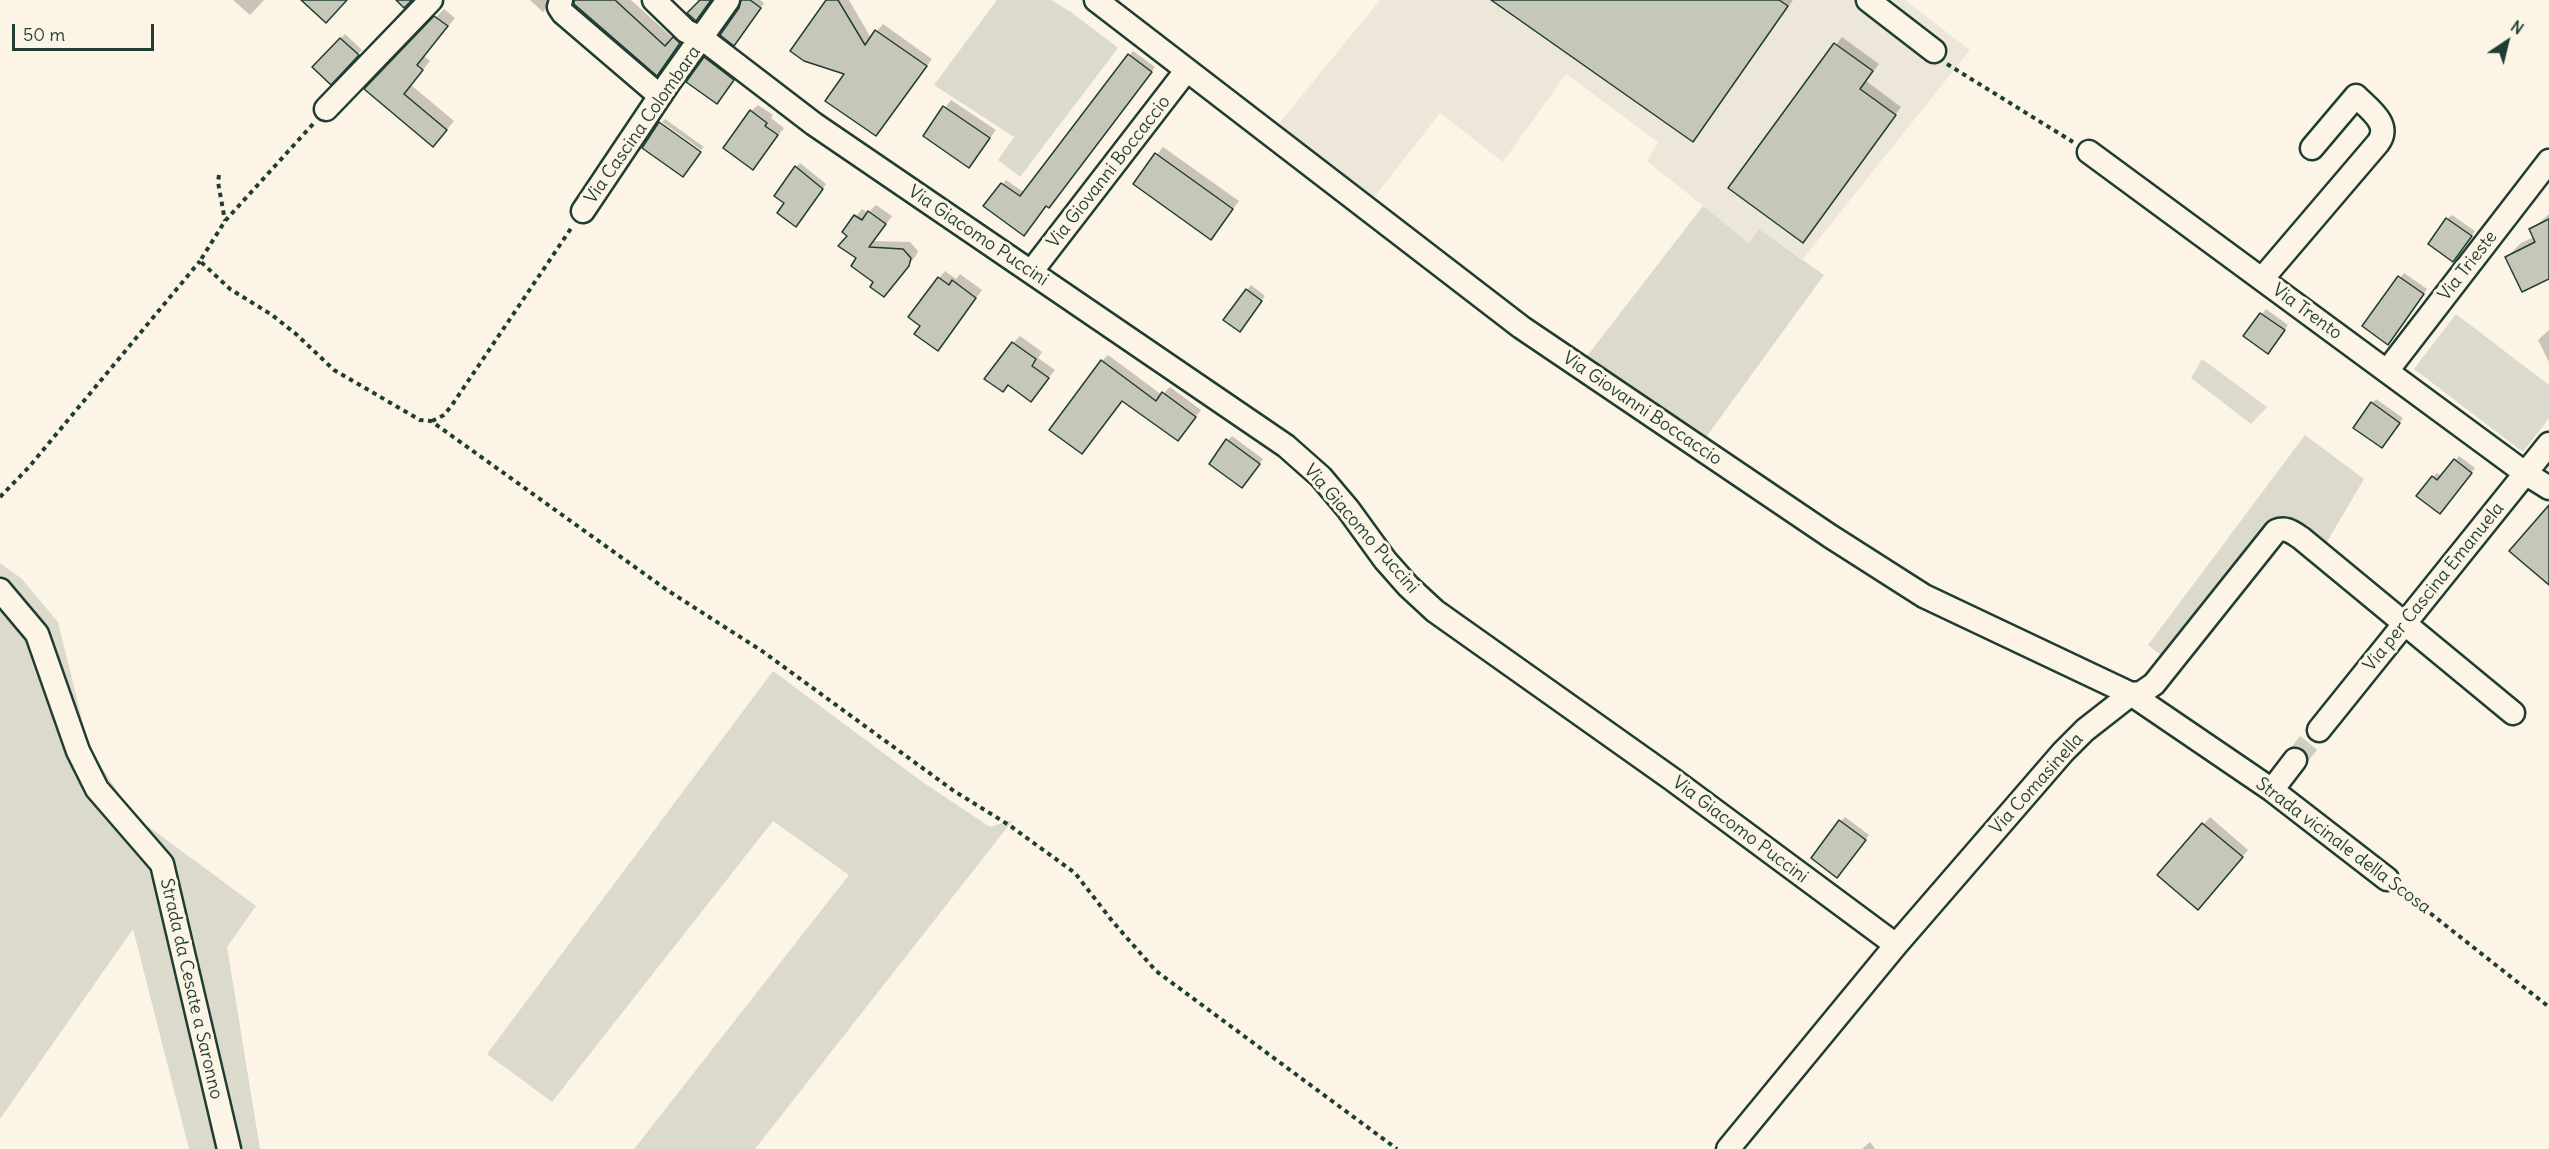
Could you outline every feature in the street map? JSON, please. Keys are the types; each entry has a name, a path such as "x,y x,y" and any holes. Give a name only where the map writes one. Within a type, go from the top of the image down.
{"street":[{"path":"326,109 431,0"},
{"path":"561,0 559,8 562,13 660,96"},
{"name":"Via Cascina Colombara","path":"654,0 686,31 703,39"},
{"name":"Via Cascina Colombara","path":"583,211 728,0"},
{"name":"Via Giovanni Boccaccio","path":"1096,0 1521,327 1830,536 1924,596 2131,694"},
{"path":"1868,0 1934,51"},
{"name":"Via Giacomo Puccini","path":"703,39 814,124 1286,446 1321,477 1400,578 1435,611 1672,780 1896,945"},
{"name":"Via Giovanni Boccaccio","path":"1031,272 1186,71"},
{"path":"2262,279 2378,143 2384,131 2383,126 2356,96 2312,148"},
{"name":"Via Trento","path":"2089,152 2525,473 2549,488"},
{"name":"Via Trieste","path":"2387,371 2549,161"},
{"name":"Via per Cascina Emanuela","path":"2319,730 2549,444"},
{"name":"Via Comasinella","path":"1728,1149 1896,945 2063,752 2085,730 2131,694 2141,693 2154,684 2276,531 2290,530 2405,623"},
{"name":"Strada da Cesate a Saronno","path":"0,590 37,634 78,751 97,789 162,864 229,1149"},
{"path":"2405,623 2514,713"},
{"name":"Strada vicinale della Scosa","path":"2131,694 2272,790 2387,879"},
{"path":"2272,790 2295,760"}],"path":[{"path":"1934,51 1946,64 2089,152"},
{"path":"0,497 29,467 200,261 225,221 326,109"},
{"path":"219,175 218,182 225,221"},
{"path":"200,261 230,289 272,315 296,334 344,377 420,420 431,421 444,415 452,405 583,211"},
{"path":"431,421 667,590 762,651 954,791 1009,825 1075,873 1113,922 1156,971 1397,1149"},
{"name":"Strada vicinale della Scosa","path":"2387,879 2549,1007"}],"shaded area":[{"path":"997,0 1051,0 1071,12 1118,48 1020,177 998,160 1014,137 934,85"},
{"path":"1380,0 1905,0 1970,50 1803,259 1759,229 1749,243 1647,161 1658,142 1566,74 1503,162 1440,113 1372,200 1276,127"},
{"path":"1703,206 1749,243 1759,229 1824,275 1704,440 1584,360"},
{"path":"2456,314 2549,385 2549,418 2523,452 2414,369"},
{"path":"2202,359 2267,407 2251,424 2191,378"},
{"path":"2305,435 2364,479 2324,547 2288,519 2167,660 2148,645"},
{"path":"0,563 22,579 58,622 89,748 133,815 256,906 227,947 260,1149 189,1149 133,929 0,1119"},
{"path":"773,671 921,781 990,827 1013,820 755,1149 634,1149 849,875 773,821 552,1102 487,1054"}],"building":[{"path":"301,0 347,0 326,23"},
{"path":"396,0 412,0 404,8"},
{"path":"574,0 615,0 665,46 673,37 680,43 657,76 574,4"},
{"path":"700,0 711,0 696,21 687,13"},
{"path":"741,0 750,0 761,8 734,46 720,35 739,8"},
{"path":"826,0 838,0 865,45 875,30 927,66 876,136 825,101 844,74 804,61 790,51"},
{"path":"1491,0 1779,0 1788,6 1693,142"},
{"path":"434,16 448,26 417,65 423,70 404,94 447,130 433,147 364,89"},
{"path":"340,38 359,55 331,85 312,67"},
{"path":"1834,43 1873,71 1860,89 1896,115 1803,243 1728,188"},
{"path":"1128,54 1152,72 1049,208 1046,206 1024,236 983,206 1001,183 1020,196"},
{"path":"704,57 734,80 717,104 686,82"},
{"path":"943,106 990,138 969,168 923,136"},
{"path":"750,110 767,123 765,126 778,135 753,170 723,148"},
{"path":"659,122 701,152 683,177 642,148"},
{"path":"1155,153 1233,209 1211,240 1133,184"},
{"path":"795,166 823,189 796,227 777,213 784,203 774,196"},
{"path":"868,211 886,224 869,247 903,249 911,258 909,266 884,297 870,287 873,282 851,266 856,258 838,246 847,236 842,232 854,215 862,220"},
{"path":"2446,218 2472,236 2453,262 2428,244"},
{"path":"2549,219 2549,279 2522,292 2505,257 2535,242 2529,229"},
{"path":"2398,276 2424,294 2388,345 2362,326"},
{"path":"938,277 949,285 952,280 976,298 938,351 914,334 920,326 908,317"},
{"path":"1246,289 1262,301 1240,332 1223,320"},
{"path":"2260,313 2285,330 2268,354 2243,336"},
{"path":"1012,342 1036,359 1032,366 1049,378 1031,402 1008,385 1003,392 984,379"},
{"path":"1101,360 1156,401 1162,392 1196,417 1178,441 1122,401 1082,454 1049,430"},
{"path":"2371,402 2400,423 2382,448 2353,428"},
{"path":"1226,439 1260,464 1242,488 1209,464"},
{"path":"2454,459 2472,473 2440,514 2416,496 2432,476 2437,480"},
{"path":"2549,505 2549,585 2509,551"},
{"path":"1839,820 1866,840 1837,878 1811,858"},
{"path":"2202,823 2243,857 2198,910 2157,875"}],"tunnel":[{"path":"2295,760 2319,730"}]}
